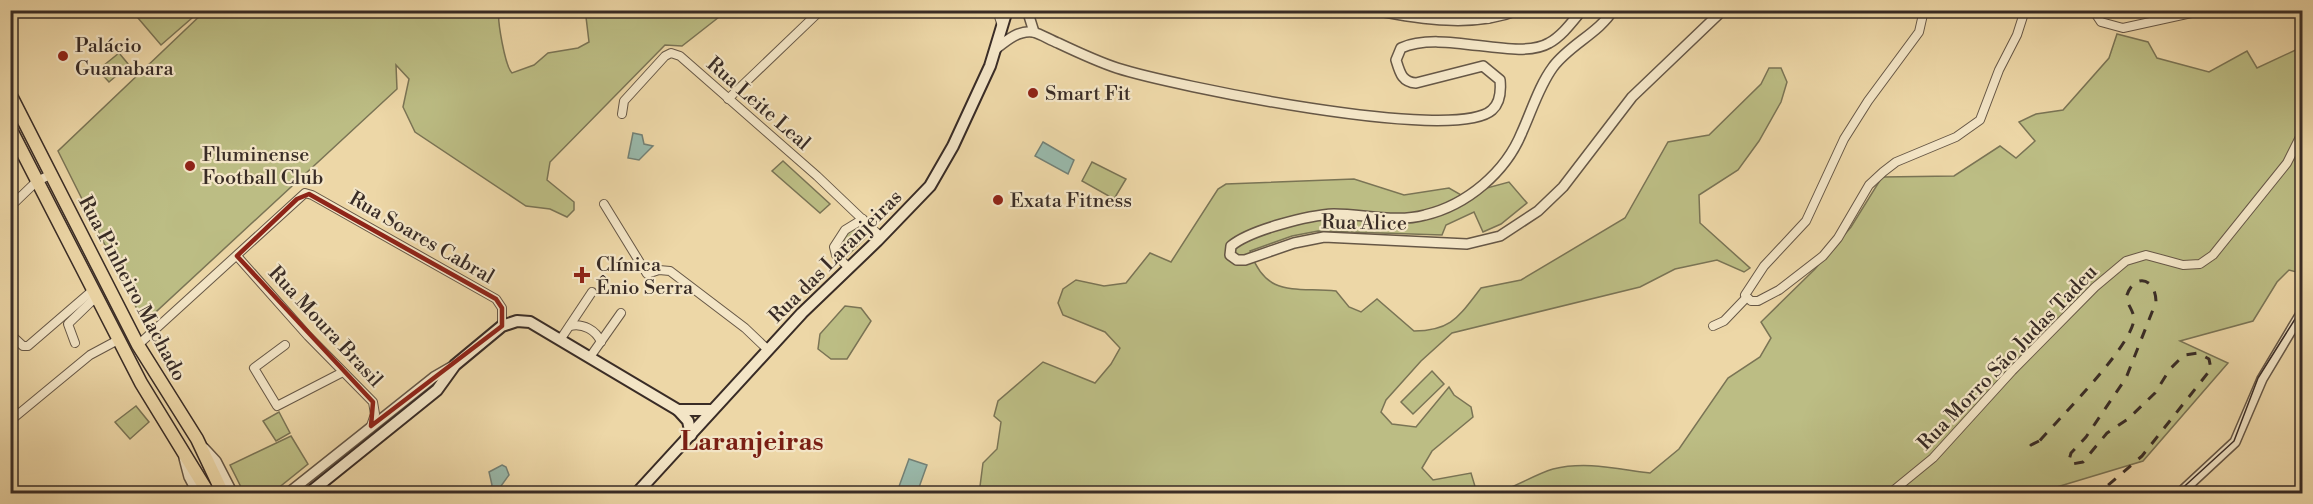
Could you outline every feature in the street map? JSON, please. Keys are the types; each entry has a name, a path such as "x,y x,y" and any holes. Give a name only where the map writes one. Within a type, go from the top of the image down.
{"main road":[{"name":"Rua das Laranjeiras","path":"636,494 767,349 881,237 936,179 997,48 1006,11"},
{"name":"Rua Pinheiro Machado","path":"10,94 138,345 197,439"},
{"name":"Rua Pinheiro Machado","path":"10,129 141,383 182,450"},
{"path":"308,494 438,390 455,365 501,326 522,320 530,322 678,410 688,422 691,435"},
{"path":"678,410 712,410"},
{"path":"197,439 223,494"},
{"path":"182,450 209,494"}],"street":[{"path":"728,99 821,10"},
{"path":"997,10 1002,26"},
{"path":"1006,11 1024,10"},
{"path":"1034,10 1029,16 1034,32"},
{"path":"1374,10 1422,18 1487,15 1518,10"},
{"name":"Rua Alice","path":"1612,10 1553,67 1533,104 1521,135 1504,162 1479,189 1459,202 1424,216 1389,218 1333,214 1311,218 1243,238 1231,246 1230,255 1237,260 1245,260 1294,243 1324,237 1467,244 1500,236 1538,211 1563,187 1632,97 1723,10"},
{"path":"1713,326 1724,321 1746,298 1747,289 1752,281 1806,221 1844,139 1868,101 1919,32 1924,10"},
{"path":"1746,298 1758,301 1779,290 1823,256 1838,238 1869,185 1896,162 1956,137 1980,120 1999,70 2017,35 2025,10"},
{"path":"2093,10 2101,22 2123,28 2205,10"},
{"path":"997,48 1022,33 1034,32 1100,62 1138,74 1353,114 1401,121 1444,120 1475,117 1493,110 1499,99 1500,80 1483,66 1409,82 1403,78 1396,60 1396,54 1401,48 1431,41 1520,48 1540,47 1555,39 1578,13"},
{"name":"Rua Leite Leal","path":"622,114 624,101 665,56 671,53 680,56 881,237"},
{"name":"Rua Morro São Judas Tadeu","path":"1888,494 1933,458 2012,371 2096,287 2126,261 2146,255 2183,265 2200,264 2213,255 2287,163 2302,133"},
{"path":"10,207 37,181 50,175"},
{"name":"Rua Soares Cabral","path":"237,256 305,193 496,299 502,308 501,326"},
{"path":"604,204 647,274 659,270 670,271 746,328 767,349"},
{"path":"849,268 836,255 834,247 845,230 863,219"},
{"path":"138,345 237,256"},
{"name":"Rua Moura Brasil","path":"237,256 373,402 375,414 371,426"},
{"path":"560,340 592,292"},
{"path":"10,334 23,346 28,346 95,294"},
{"path":"75,343 68,324 95,294"},
{"path":"2179,494 2235,442 2262,379 2302,312"},
{"path":"590,357 621,313"},
{"path":"570,326 585,326 596,334 601,342"},
{"path":"10,421 90,356 118,340"},
{"path":"285,345 254,368 277,406 343,372"},
{"path":"287,494 434,377 455,365"},
{"name":"Rua Pinheiro Machado","path":"197,439 216,461 233,494"},
{"name":"Rua Pinheiro Machado","path":"182,450 189,477 198,494"}],"highlighted area":[{"path":"309,194 496,299 502,308 502,326 371,426 373,402 237,256 297,199"}],"green space":[{"name":"Fluminense Football Club","path":"728,10 682,46 665,45 550,162 547,180 574,202 574,210 567,217 550,209 526,206 415,132 403,107 409,79 396,65 397,89 146,321 142,319 58,151 205,11 499,11 502,43 512,73 534,65 548,53 578,48 589,42 586,17 595,11"},
{"path":"132,11 200,11 161,45"},
{"path":"2117,34 2148,42 2157,58 2209,72 2247,51 2257,68 2302,47 2302,297 2299,303 2301,273 2289,270 2277,282 2253,321 2180,341 2228,363 2143,461 2037,493 1489,494 1553,469 1565,467 1601,467 1650,473 1679,449 1728,378 1760,357 1771,338 1761,322 1815,269 1851,227 1882,177 1954,176 2000,146 2016,158 2035,141 2019,122 2036,114 2063,110 2109,58"},
{"path":"119,53 129,65 109,82 98,70"},
{"path":"1769,68 1781,68 1787,82 1781,102 1759,141 1738,170 1699,195 1700,223 1750,268 1744,272 1717,260 1675,269 1640,287 1452,333 1421,361 1386,400 1381,412 1392,424 1416,427 1449,387 1454,395 1471,407 1473,417 1432,451 1422,468 1433,480 1471,473 1477,493 979,494 983,463 997,449 1001,422 994,416 998,401 1043,362 1095,383 1111,364 1120,348 1105,332 1063,315 1058,303 1063,289 1076,280 1104,286 1126,283 1150,253 1171,262 1218,189 1226,184 1354,179 1404,195 1449,188 1461,195 1509,182 1527,203 1501,224 1483,232 1474,212 1446,225 1442,235 1318,231 1292,236 1250,251 1264,277 1273,283 1295,289 1336,291 1349,307 1361,312 1377,299 1414,331 1437,328 1446,325 1460,314 1481,288 1521,280 1625,218 1668,142 1709,135 1761,84"},
{"path":"783,161 830,204 820,213 772,171"},
{"path":"1092,162 1126,179 1114,199 1082,181"},
{"path":"863,224 871,230 869,234 845,258 840,257 838,251 843,235 857,225"},
{"path":"845,306 861,308 871,321 847,359 831,359 818,349 820,334"},
{"path":"1432,371 1444,384 1413,414 1401,402"},
{"path":"136,406 149,422 130,439 115,422"},
{"path":"279,412 290,433 276,441 263,421"},
{"path":"291,436 308,464 272,493 244,493 230,465"}],"shaded area":[{"path":"633,133 642,135 644,144 653,146 639,160 628,158"},
{"path":"1043,142 1074,160 1068,174 1035,156"},
{"path":"909,459 927,465 917,493 897,492"},
{"path":"502,465 506,467 509,475 496,493 488,493 492,485 489,472"}],"tram line":[{"path":"2176,494 2234,441 2258,378 2302,308"}],"railway":[{"path":"2039,441 2031,445 2036,445 2108,365 2121,347 2134,319 2126,298 2129,290 2139,281 2148,283 2155,294 2156,302 2126,378 2086,437 2071,453 2069,460 2072,464 2083,462 2107,433 2128,419 2155,393 2170,369 2184,355 2198,353 2209,359 2211,369 2142,456 2107,486 2111,494"}],"place":[{"name":"Palácio Guanabara","path":"63,56"},
{"name":"Smart Fit","path":"1033,93"},
{"name":"Fluminense Football Club","path":"190,166"},
{"name":"Exata Fitness","path":"998,200"},
{"name":"Clínica Ênio Serra","path":"582,275"}],"district":[{"name":"Laranjeiras","path":"752,441"}]}
